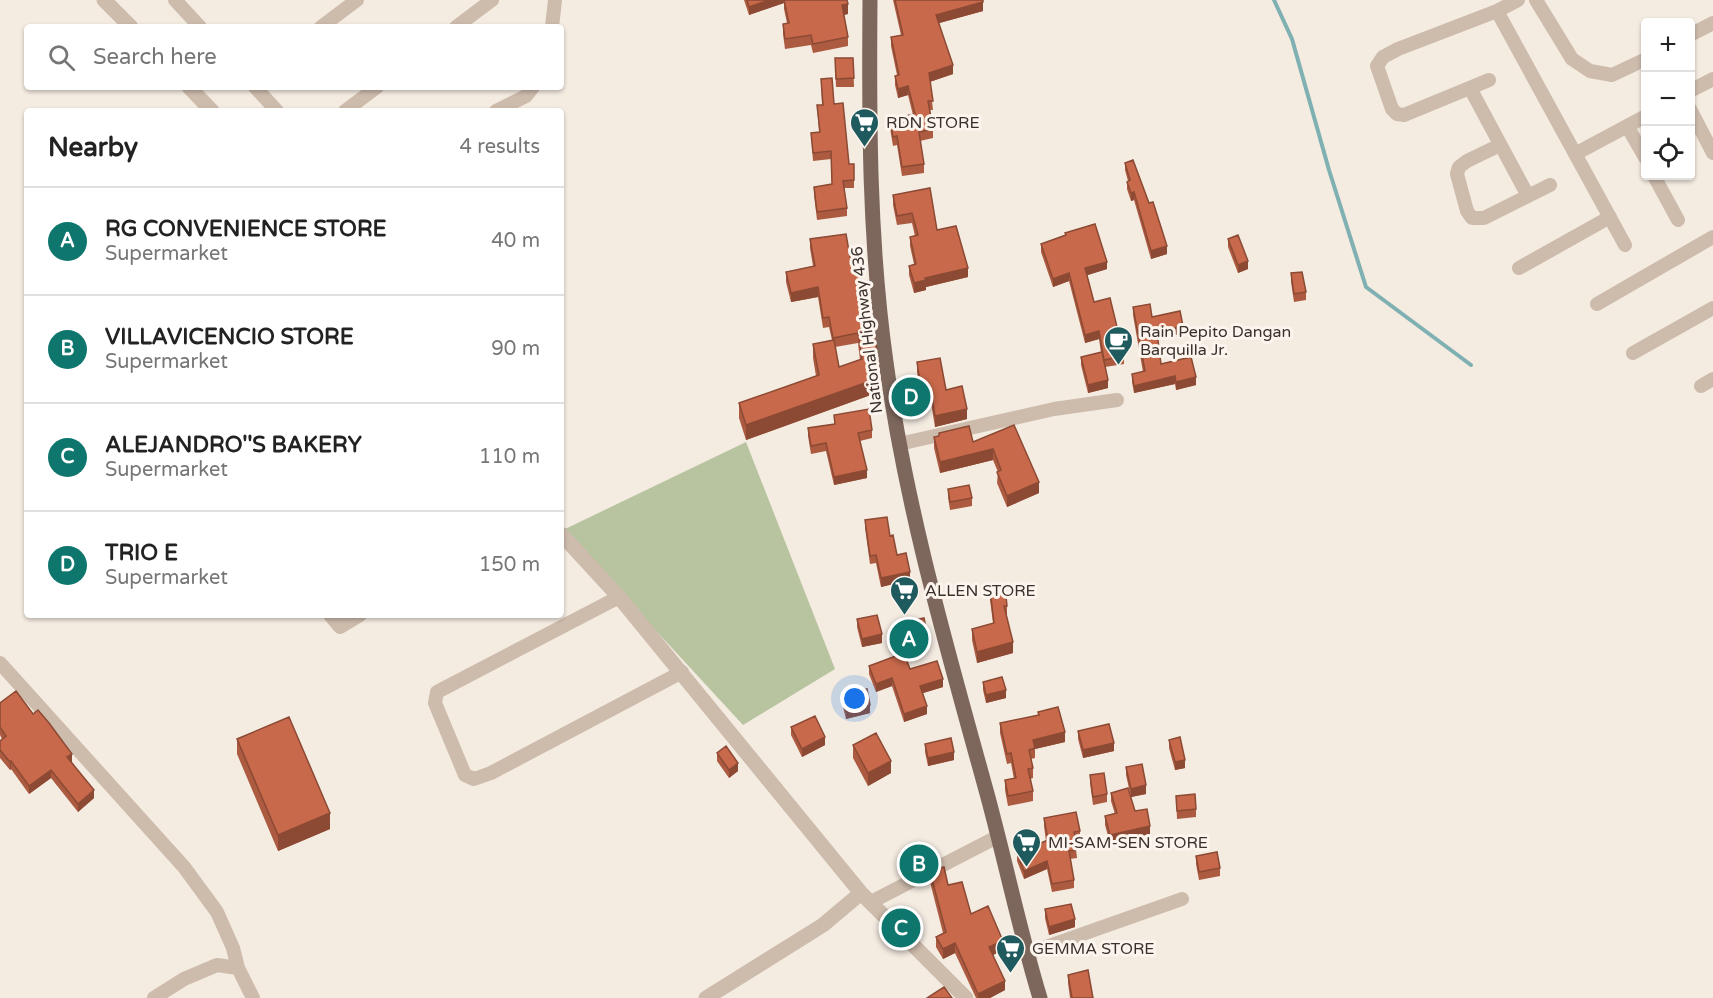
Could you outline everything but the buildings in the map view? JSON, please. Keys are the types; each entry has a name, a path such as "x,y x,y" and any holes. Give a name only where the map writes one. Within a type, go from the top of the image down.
{"main road":[{"name":"National Highway 436","path":"870,0 870,155 873,234 886,361 899,444 923,560 1026,954 1040,998"}],"street":[{"path":"104,0 127,24"},
{"path":"325,24 357,0"},
{"path":"460,24 492,0"},
{"path":"552,24 555,0"},
{"path":"1489,80 1415,112 1404,115 1396,114 1392,110 1377,66 1383,57 1497,11 1518,0"},
{"path":"1536,0 1572,59 1590,71 1612,75 1641,61"},
{"path":"180,2 198,24"},
{"path":"1497,11 1625,245"},
{"path":"1695,32 1713,23"},
{"path":"1695,89 1713,79"},
{"path":"1470,88 1528,196"},
{"path":"192,90 209,108"},
{"path":"258,90 274,108"},
{"path":"349,108 373,90"},
{"path":"502,108 526,96 530,90"},
{"path":"1575,153 1641,119"},
{"path":"1695,119 1713,153"},
{"path":"1627,126 1641,150"},
{"path":"1500,145 1459,167 1457,174 1467,210 1472,218 1484,218 1550,185"},
{"path":"1656,180 1678,220"},
{"path":"1519,268 1610,217"},
{"path":"1598,304 1713,237"},
{"path":"1634,353 1713,308"},
{"path":"899,444 1054,409 1117,400"},
{"path":"564,537 619,597 682,672 866,897 966,998"},
{"path":"619,597 437,692 435,703 465,775 474,779 491,773 682,672"},
{"path":"332,618 340,627 355,618"},
{"path":"0,663 183,867 217,912 233,948 238,968 253,998"},
{"path":"706,998 866,897 997,837"},
{"path":"1026,954 1182,899"},
{"path":"153,998 184,979 218,965 238,968"}],"green space":[{"path":"746,442 835,669 743,725 564,530"}],"waterway":[{"path":"1274,0 1292,39 1329,170 1366,287 1471,365"}],"place":[{"name":"RDN STORE","path":"865,148"},
{"name":"Rain Pepito Dangan Barquilla Jr.","path":"1119,366"},
{"name":"TRIO E","path":"911,397"},
{"name":"ALLEN STORE","path":"904,616"},
{"name":"RG CONVENIENCE STORE","path":"909,639"},
{"name":"VILLAVICENCIO STORE","path":"919,864"},
{"name":"MI-SAM-SEN STORE","path":"1027,868"},
{"name":"ALEJANDRO''S BAKERY","path":"901,928"},
{"name":"GEMMA STORE","path":"1011,974"}]}
